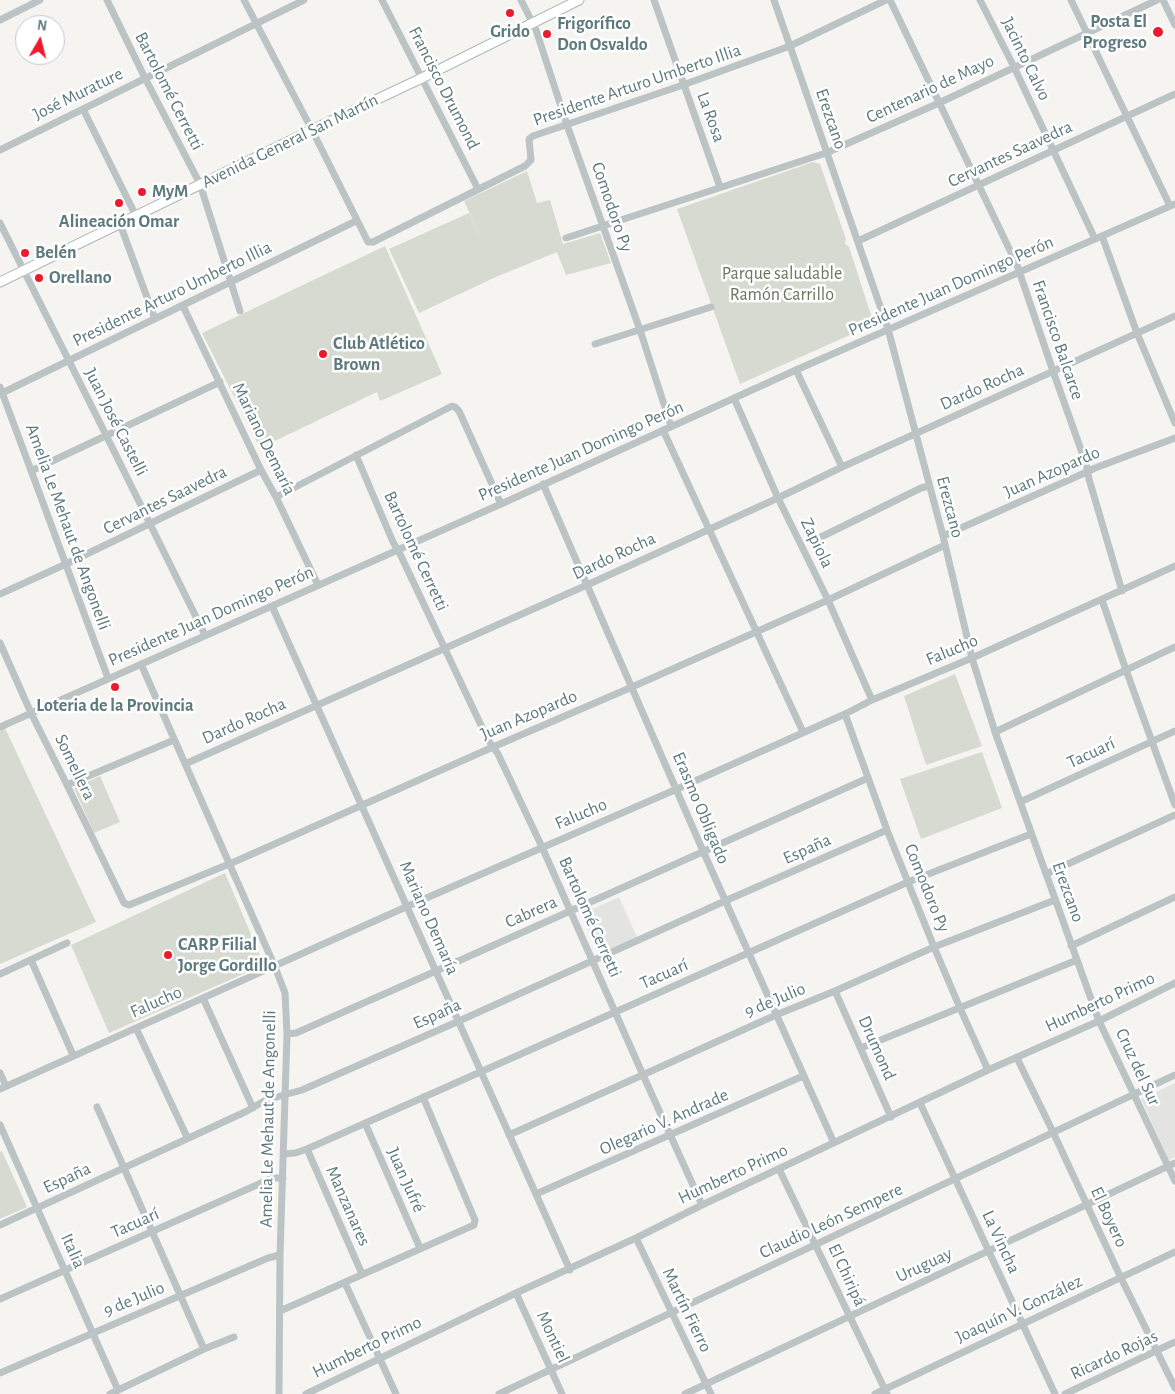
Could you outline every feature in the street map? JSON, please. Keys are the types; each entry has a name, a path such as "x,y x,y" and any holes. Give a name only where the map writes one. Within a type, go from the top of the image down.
{"main road":[{"name":"Avenida General San Martín","path":"0,282 579,0"}],"street":[{"path":"0,20 40,0"},
{"name":"Bartolomé Cerretti","path":"107,0 200,184 240,311"},
{"path":"244,0 312,130 356,221"},
{"name":"José Murature","path":"0,150 304,0"},
{"name":"Francisco Drumond","path":"382,0 478,189"},
{"name":"Comodoro Py","path":"521,0 532,23 568,125 640,330 671,426"},
{"name":"La Rosa","path":"654,0 720,188"},
{"name":"Erezcano","path":"774,0 888,329 943,536 972,658 995,732 1099,1020"},
{"name":"Presidente Arturo Umberto Illia","path":"1,392 231,283 356,221 368,242 372,242 528,164 531,160 529,139 534,136 790,46 886,0"},
{"name":"Francisco Balcarce","path":"890,0 979,184 1019,272 1086,464 1122,590"},
{"name":"Jacinto Calvo","path":"980,0 1053,151 1098,238 1175,423"},
{"path":"1071,0 1172,205"},
{"name":"Centenario de Mayo","path":"566,238 826,153 939,103 1157,0"},
{"path":"1163,0 1175,25"},
{"name":"Cervantes Saavedra","path":"858,241 1175,94"},
{"path":"83,109 136,216"},
{"name":"Presidente Juan Domingo Perón","path":"0,727 888,329 1172,205"},
{"name":"Juan José Castelli","path":"0,223 205,635"},
{"path":"120,224 155,319"},
{"name":"Mariano Demaría","path":"183,306 318,585"},
{"path":"595,344 711,307"},
{"name":"Dardo Rocha","path":"185,764 316,704 587,585 915,433 1175,316"},
{"path":"796,370 842,467"},
{"path":"31,471 220,382"},
{"name":"Amelia Le Mehaut de Angonelli","path":"1,392 108,678"},
{"name":"Zapiola","path":"734,398 778,498 828,600 872,700"},
{"path":"276,497 452,406 458,410 501,504"},
{"path":"663,430 803,732"},
{"name":"Juan Azopardo","path":"943,536 1087,472 1175,438"},
{"name":"Bartolomé Cerretti","path":"356,454 393,542 488,740 542,847 642,1075 702,1205"},
{"name":"Cervantes Saavedra","path":"0,594 261,470"},
{"name":"Erasmo Obligado","path":"544,484 725,901 834,1143"},
{"path":"819,538 920,488 929,486"},
{"name":"Juan Azopardo","path":"124,904 129,905 229,864 828,600 945,545"},
{"name":"Falucho","path":"3,1087 408,906 846,714 872,700 972,658 1175,566"},
{"path":"1102,600 1175,806"},
{"name":"Mariano Demaría","path":"272,606 570,1270"},
{"name":"Somellera","path":"0,643 31,713 124,904"},
{"path":"995,732 1175,647"},
{"name":"Amelia Le Mehaut de Angonelli","path":"141,664 285,993 287,1034 280,1255 279,1394"},
{"name":"Comodoro Py","path":"846,714 887,830 934,947 988,1070"},
{"name":"Tacuarí","path":"1020,802 1175,731"},
{"path":"67,785 174,740"},
{"name":"Cabrera","path":"287,1034 296,1033 868,778"},
{"path":"1046,874 1175,815"},
{"name":"España","path":"0,1225 253,1108 266,1100 302,1090 887,830"},
{"name":"Tacuarí","path":"284,1154 296,1153 307,1149 908,882 1031,834"},
{"path":"1071,946 1175,896"},
{"name":"9 de Julio","path":"509,1135 776,1015 934,947 1055,900"},
{"path":"0,974 67,943"},
{"path":"31,960 73,1055"},
{"path":"860,1048 1076,960"},
{"name":"Humberto Primo","path":"306,1394 516,1293 570,1270 702,1205 1175,983"},
{"name":"Drumond","path":"835,991 891,1117"},
{"path":"203,998 253,1108"},
{"name":"Cruz del Sur","path":"1099,1020 1134,1094 1171,1165 1175,1181"},
{"path":"136,1028 188,1138"},
{"name":"El Boyero","path":"1016,1058 1054,1132 1121,1278 1175,1388"},
{"path":"0,1073 3,1087"},
{"name":"Claudio León Sempere","path":"499,1394 1175,1074"},
{"name":"Olegario V. Andrade","path":"536,1194 803,1076"},
{"path":"280,1311 474,1225 475,1220 423,1097"},
{"name":"La Vincha","path":"920,1103 1055,1394"},
{"path":"97,1108 204,1349"},
{"name":"Juan Jufré","path":"365,1123 420,1248"},
{"name":"Italia","path":"0,1125 118,1390"},
{"name":"Manzanares","path":"307,1149 362,1274"},
{"name":"Uruguay","path":"685,1394 1171,1165"},
{"name":"El Chiripá","path":"779,1169 886,1392"},
{"name":"Tacuarí","path":"0,1299 273,1178 283,1178"},
{"name":"Martín Fierro","path":"636,1238 711,1394"},
{"name":"Joaquín V. González","path":"876,1394 886,1392 1175,1252"},
{"name":"9 de Julio","path":"0,1373 268,1258 280,1255"},
{"path":"345,1283 396,1394"},
{"name":"Montiel","path":"516,1293 562,1394"},
{"path":"110,1394 204,1349 234,1337"},
{"name":"Ricardo Rojas","path":"1065,1394 1175,1342"}],"shaded area":[{"path":"619,897 637,937 599,955 581,914"},
{"path":"1175,1083 1175,1157 1169,1160 1141,1099"}],"green space":[{"name":"Parque saludable Ramón Carrillo","path":"813,162 820,164 846,239 845,244 849,247 873,321 870,326 740,384 677,209"},
{"path":"527,171 537,203 550,200 563,244 600,233 611,263 566,275 557,252 498,276 419,313 389,249 469,213 485,247 464,201"},
{"name":"Club Atlético Brown","path":"385,246 442,374 380,401 377,392 260,448 202,333"},
{"path":"955,674 982,746 926,765 904,696"},
{"path":"5,728 96,922 0,964 0,730"},
{"path":"982,752 1002,808 921,839 900,779"},
{"path":"100,776 120,822 94,833 74,788"},
{"name":"CARP Filial Jorge Gordillo","path":"225,873 264,965 109,1033 71,945"},
{"path":"2,1151 27,1207 0,1219 0,1152"}],"place":[{"name":"Grido","path":"510,13"},
{"name":"Posta El Progreso","path":"1158,32"},
{"name":"Frigorífico Don Osvaldo","path":"547,34"},
{"name":"MyM","path":"142,192"},
{"name":"Alineación Omar","path":"119,203"},
{"name":"Belén","path":"25,253"},
{"name":"Orellano","path":"39,278"},
{"name":"Club Atlético Brown","path":"323,354"},
{"name":"Loteria de la Provincia","path":"115,687"},
{"name":"CARP Filial Jorge Gordillo","path":"168,955"}]}
